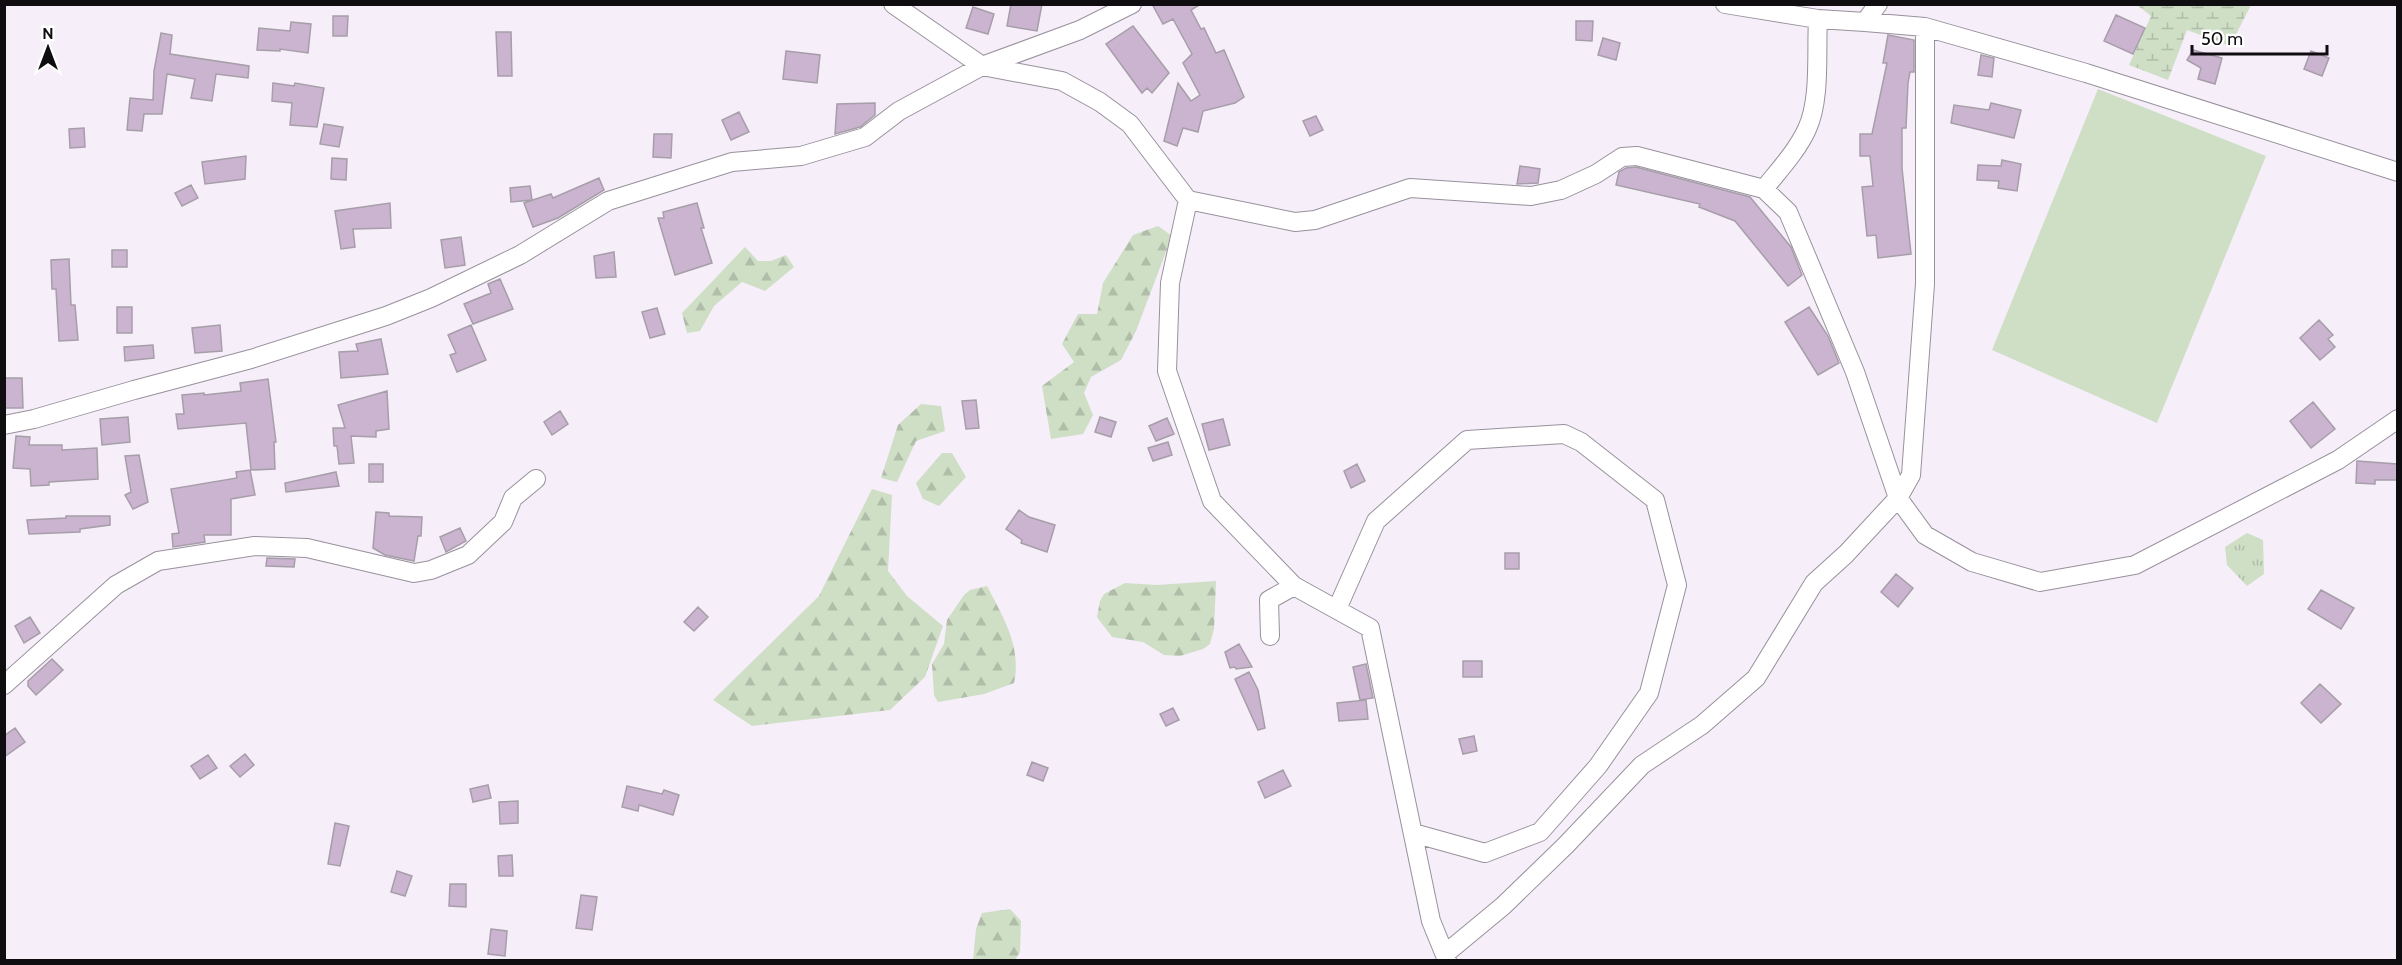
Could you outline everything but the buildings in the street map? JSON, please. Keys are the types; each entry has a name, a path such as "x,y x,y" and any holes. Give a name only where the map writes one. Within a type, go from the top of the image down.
{"street":[{"path":"892,4 982,66 1062,81 1100,102 1130,124 1188,200 1294,222 1315,220 1410,188 1531,196 1561,190 1596,174 1623,158 1637,156 1764,189 1788,212 1825,296 1855,372 1898,498 1925,535 1972,562 2040,582 2135,565 2338,460 2397,419"},
{"path":"4,425 34,419 251,359 386,316 431,298 520,255 608,201 732,162 801,156 865,137 899,111 982,66 1080,30 1132,4"},
{"path":"1725,4 1818,19 1925,27 2086,73 2397,172"},
{"path":"1865,22 1878,4"},
{"path":"1764,189 1786,162 1808,128 1816,93 1818,19"},
{"path":"1188,200 1170,283 1167,371 1212,501 1294,586 1370,628 1431,921 1446,957 1566,845 1642,765 1702,725 1756,678 1814,583 1846,554 1898,498 1911,475 1925,284 1925,27"},
{"path":"1337,609 1376,521 1467,440 1564,434 1581,442 1655,500 1677,585 1649,693 1598,766 1540,832 1485,853 1413,833"},
{"path":"4,685 116,585 158,561 255,546 307,548 414,573 431,570 468,555 503,522 513,498 536,479"},
{"path":"1270,636 1269,600 1294,586"}],"green space":[{"path":"2137,5 2251,5 2230,46 2187,30 2168,80 2129,65 2151,16"},
{"path":"2098,89 2266,156 2157,423 1992,350"},
{"path":"1158,226 1172,236 1136,331 1121,360 1091,377 1084,393 1093,415 1083,434 1051,439 1042,386 1074,362 1062,344 1078,314 1097,314 1103,283 1133,235"},
{"path":"745,247 758,261 771,261 786,255 794,267 765,291 742,282 714,306 700,331 687,333 682,313"},
{"path":"921,404 941,406 945,431 916,441 897,482 881,478 898,425"},
{"path":"942,453 952,453 966,477 939,506 923,499 916,483"},
{"path":"872,489 892,495 888,571 907,596 943,626 925,677 890,710 752,726 713,700 819,596"},
{"path":"2247,533 2263,540 2264,574 2247,586 2227,565 2225,547"},
{"path":"1216,581 1214,629 1210,644 1203,649 1180,656 1164,655 1143,642 1112,637 1097,617 1104,594 1125,583 1157,585"},
{"path":"987,586 1010,633 1015,657 1014,683 984,694 938,702 934,695 932,664 944,644 947,620 964,595 970,590"},
{"path":"1010,909 1021,921 1020,952 1015,960 973,960 976,929 982,913"}]}
